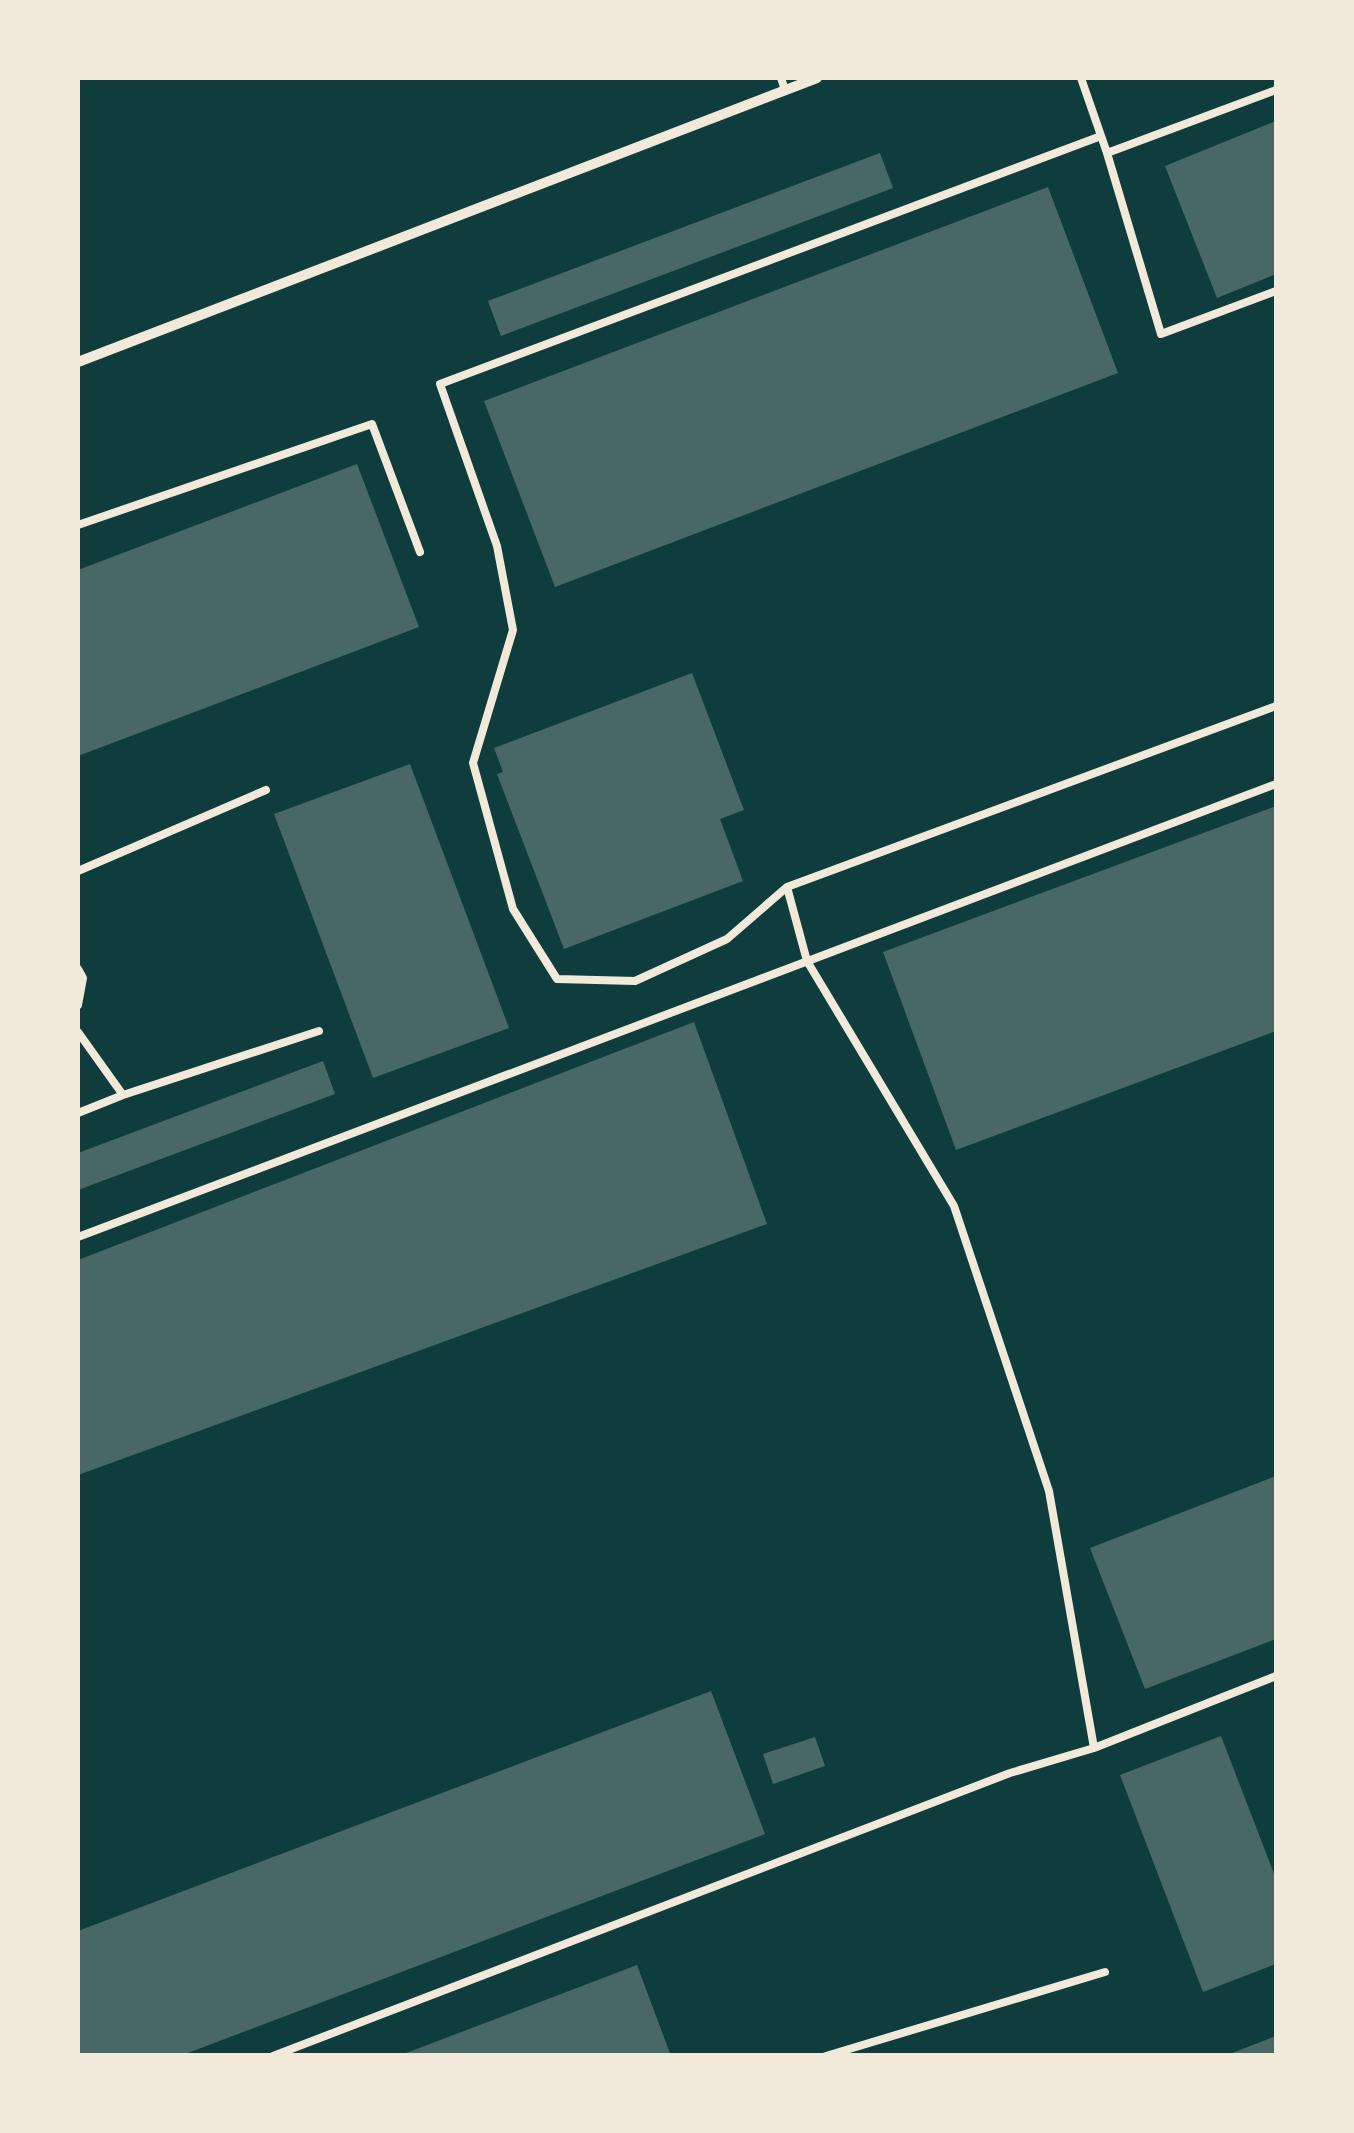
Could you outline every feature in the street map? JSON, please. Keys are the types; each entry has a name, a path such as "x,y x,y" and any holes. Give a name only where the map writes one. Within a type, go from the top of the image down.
{"street":[{"path":"78,362 817,78"}],"lane":[{"path":"781,78 785,90"},
{"path":"1081,78 1161,334 1276,290"},
{"path":"1107,152 1276,90"},
{"path":"1102,136 440,384 497,546 513,630 473,763 513,910 557,980 635,981 727,938 787,887 1276,706"},
{"path":"78,524 372,424 420,552"},
{"path":"78,1237 1276,784"},
{"path":"78,871 266,790"},
{"path":"787,887 807,961 954,1206 1049,1491 1094,1748"},
{"path":"78,969 83,978 78,1005"},
{"path":"78,1113 319,1031"},
{"path":"78,1032 122,1095"},
{"path":"273,2056 1010,1773 1094,1748 1276,1676"},
{"path":"826,2056 1105,1972"}],"building":[{"path":"1276,121 1276,274 1217,298 1165,166"},
{"path":"880,153 893,188 501,336 488,301"},
{"path":"1048,187 1118,373 555,587 484,401"},
{"path":"357,464 419,627 78,756 78,570"},
{"path":"692,673 744,810 720,819 743,881 564,949 497,774 503,772 494,748"},
{"path":"410,764 509,1028 373,1078 274,814"},
{"path":"1276,806 1276,1031 956,1150 883,952"},
{"path":"694,1022 767,1224 78,1475 78,1260"},
{"path":"323,1061 335,1094 78,1190 78,1153"},
{"path":"1276,1476 1276,1639 1145,1689 1090,1548"},
{"path":"711,1691 765,1834 180,2056 78,2056 78,1931"},
{"path":"1221,1736 1276,1879 1276,1964 1203,1992 1120,1775"},
{"path":"815,1737 825,1766 773,1784 763,1754"},
{"path":"637,1965 671,2056 401,2056 401,2055"},
{"path":"1276,2036 1276,2056 1227,2056 1227,2055"}]}
